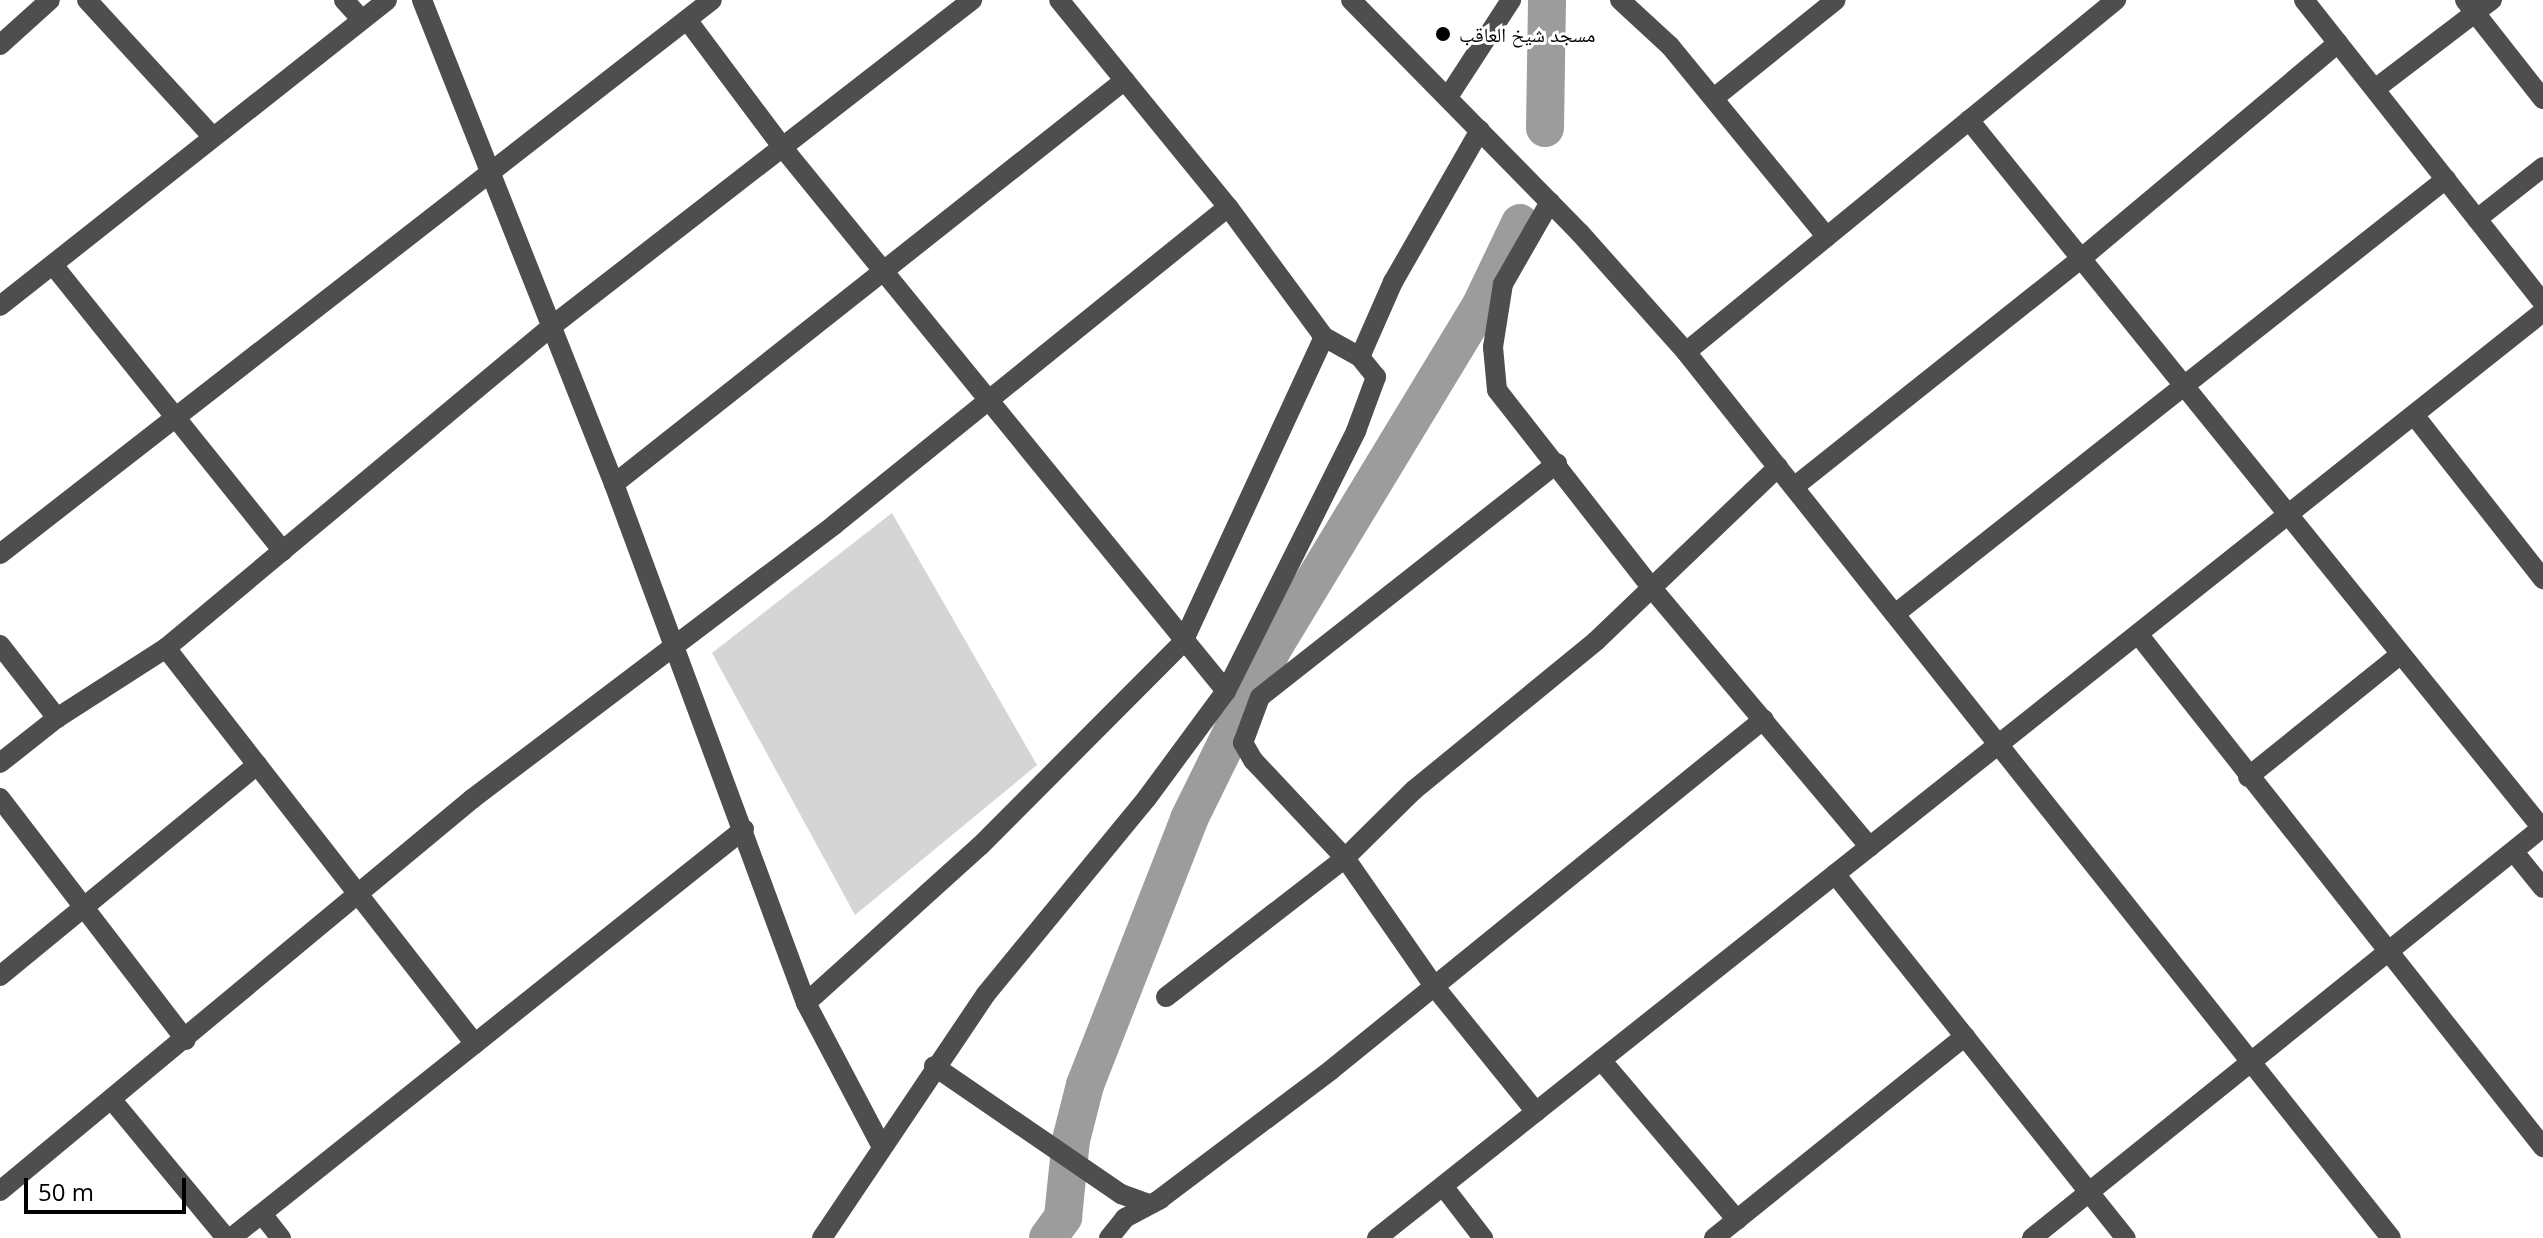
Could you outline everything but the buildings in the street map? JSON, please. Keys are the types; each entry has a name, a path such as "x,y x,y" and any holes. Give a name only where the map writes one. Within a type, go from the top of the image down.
{"street":[{"path":"0,45 50,0"},
{"path":"87,0 213,137"},
{"path":"344,0 361,19"},
{"path":"0,306 387,0"},
{"path":"422,0 614,484 806,1003 881,1145"},
{"path":"0,554 712,0"},
{"path":"0,763 57,718 166,648 552,326 972,0"},
{"path":"822,1238 934,1066 1226,691 1356,431 1376,377 1360,357 1324,337 1228,207 1059,0"},
{"path":"1351,0 1550,202 1686,352 2391,1238"},
{"path":"1448,97 1511,0"},
{"path":"1620,0 1714,98 1827,237"},
{"path":"1714,98 1836,0"},
{"path":"1686,352 2116,0"},
{"path":"2304,0 2543,303"},
{"path":"2375,89 2470,7 2492,0"},
{"path":"2470,7 2543,99"},
{"path":"688,21 783,148 1226,691"},
{"path":"1794,487 2083,257 2338,43"},
{"path":"614,484 1125,80"},
{"path":"1969,120 2083,257 2542,828 2249,1060 2091,1193 2032,1238"},
{"path":"1360,357 1393,282 1480,130"},
{"path":"2477,219 2543,167"},
{"path":"1895,614 2182,383 2446,179"},
{"path":"1550,202 1503,284 1493,347 1497,390 1650,586 1870,847"},
{"path":"0,1191 186,1040 472,799 674,649 1228,207"},
{"path":"53,265 283,551"},
{"path":"1377,1238 2543,312"},
{"path":"806,1003 980,846 1183,642 1324,337"},
{"path":"2414,415 2543,579"},
{"path":"1536,1112 1434,986 1345,858 1253,760 1243,743 1251,713 1260,697 1557,463"},
{"path":"1166,997 1345,858 1414,790 1596,641 1650,586 1778,467"},
{"path":"2138,634 2543,1147"},
{"path":"0,645 57,718"},
{"path":"166,648 475,1044"},
{"path":"2248,777 2400,655"},
{"path":"1109,1238 1146,1203 1160,1199 1434,986 1764,719"},
{"path":"0,976 257,765"},
{"path":"0,798 186,1040"},
{"path":"112,1100 228,1238 744,829"},
{"path":"2514,852 2543,888"},
{"path":"1835,874 2126,1238"},
{"path":"1714,1238 1965,1036"},
{"path":"1601,1060 1737,1220"},
{"path":"934,1066 1121,1194 1146,1203"},
{"path":"1443,1186 1483,1238"},
{"path":"262,1214 281,1238"}],"shaded area":[{"path":"892,513 1037,765 855,915 712,653"}],"waterway":[{"path":"1545,128 1547,0"},
{"path":"1048,1238 1063,1217 1071,1140 1085,1085 1189,819 1272,650 1480,307 1520,223"}],"place":[{"name":"مسجد شيخ العاقب","path":"1443,34"}]}
